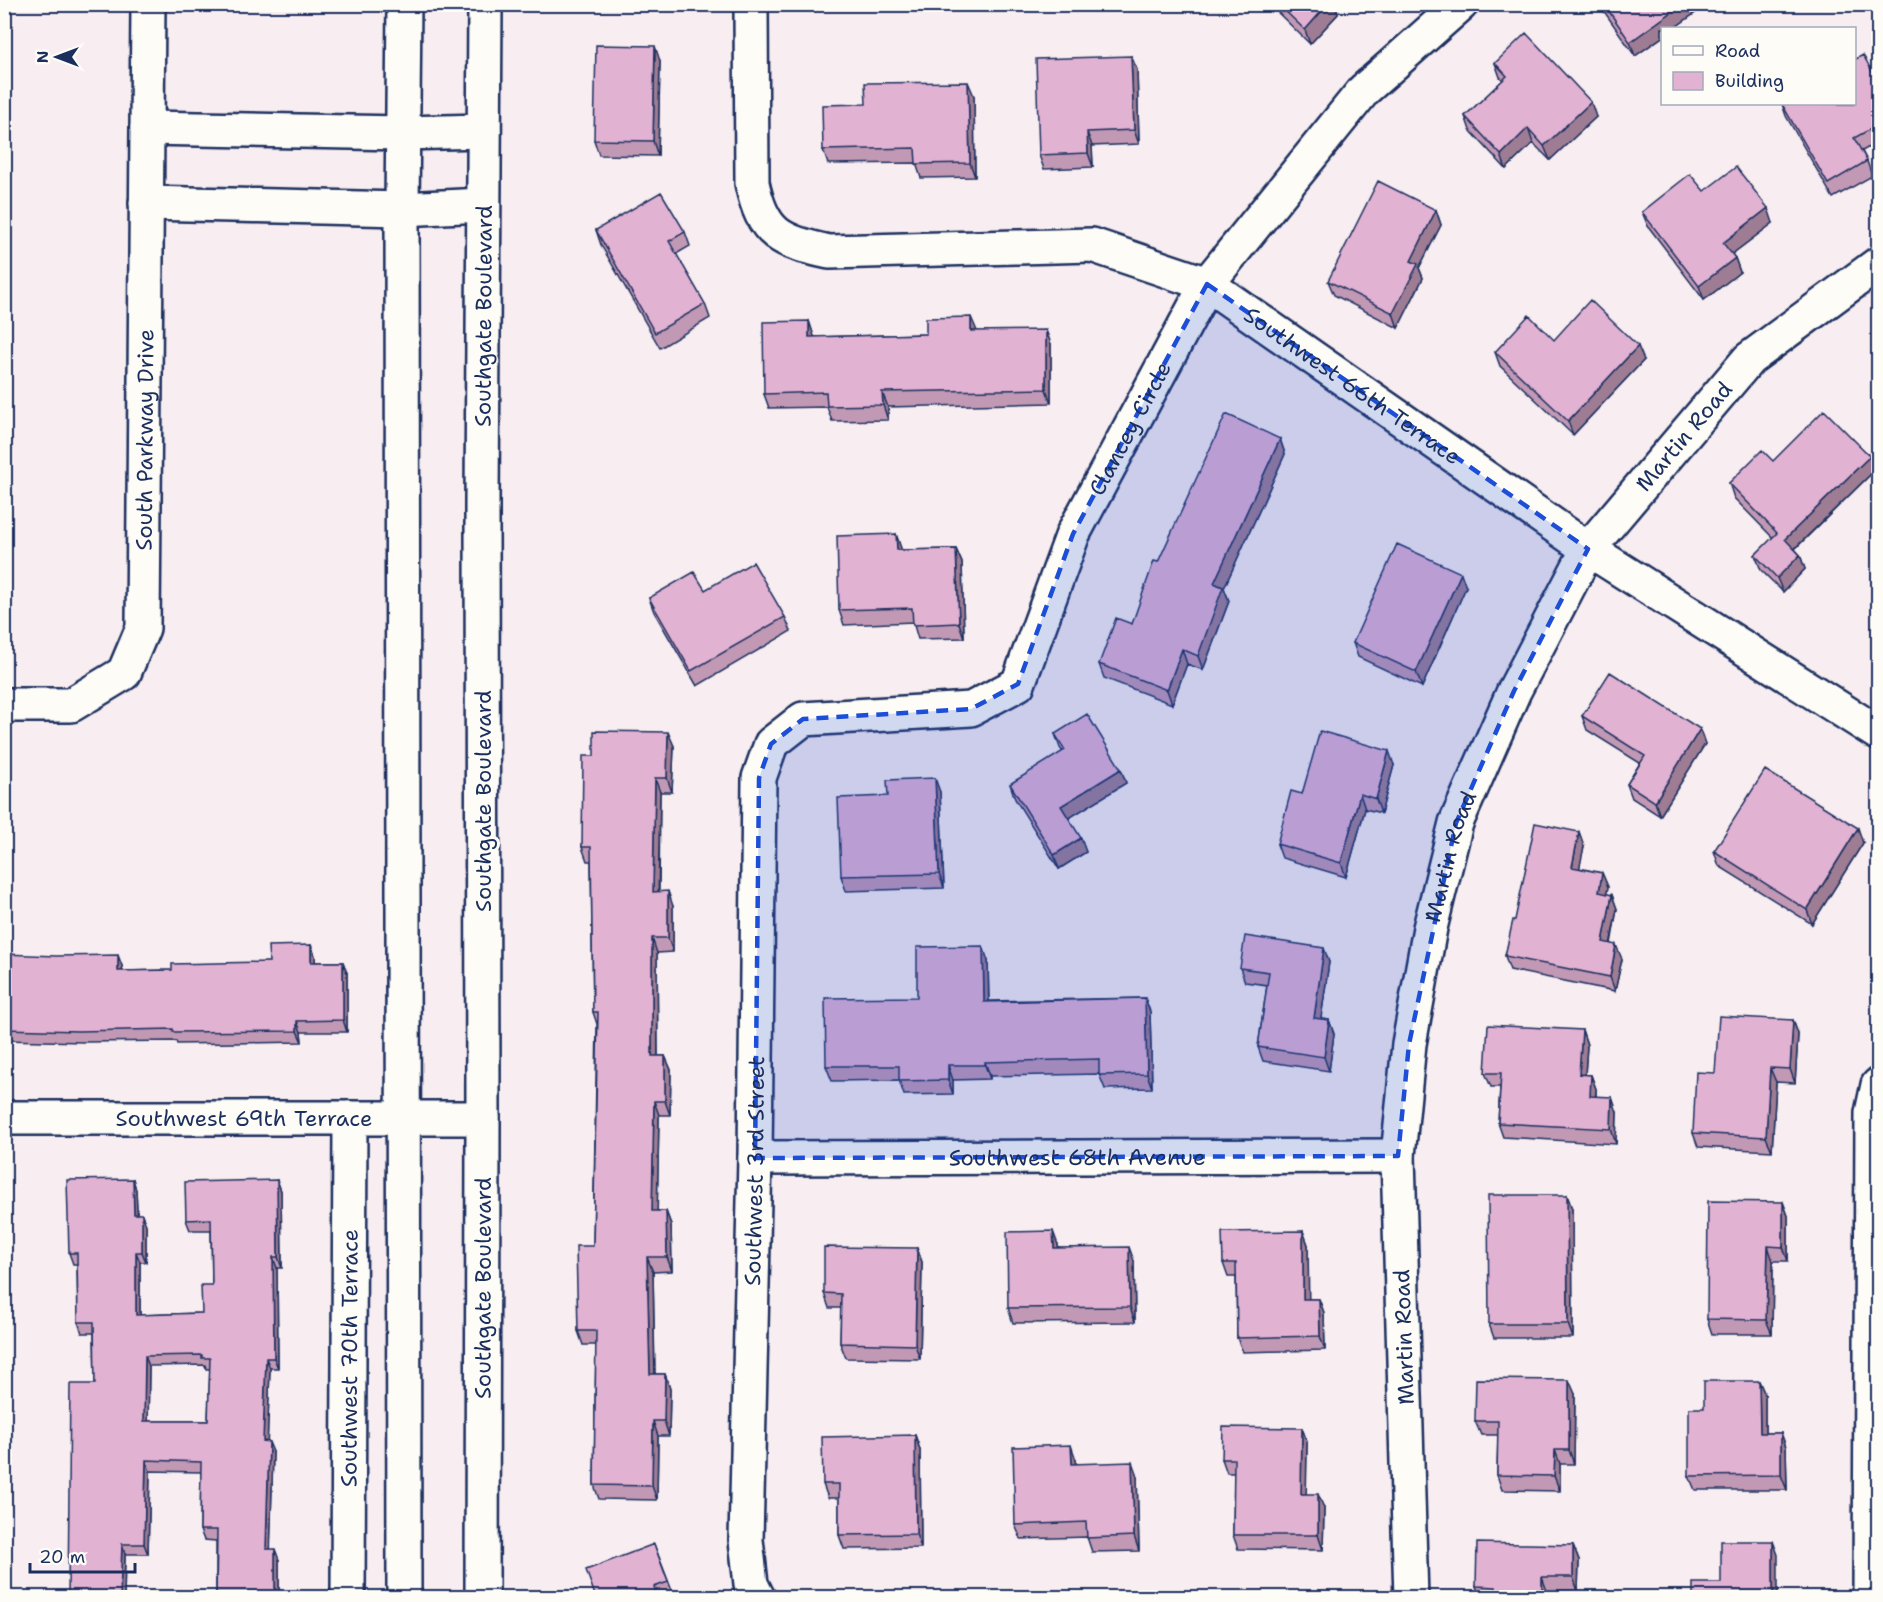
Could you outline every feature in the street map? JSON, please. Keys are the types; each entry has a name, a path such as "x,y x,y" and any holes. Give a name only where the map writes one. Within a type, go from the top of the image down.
{"street":[{"name":"South Parkway Drive","path":"4,705 71,705 124,673 143,628 148,4"},
{"path":"404,4 402,133 404,1598"},
{"name":"Southgate Boulevard","path":"482,1598 485,4"},
{"name":"Southwest 66th Terrace","path":"751,4 752,183 757,207 766,224 778,234 794,243 829,252 1092,245 1207,284 1588,549 1878,733"},
{"name":"Clancey Circle","path":"771,744 803,719 971,709 1018,684 1073,534 1207,284 1364,90 1461,4"},
{"path":"147,128 402,133 484,131"},
{"path":"146,203 402,208 483,205"},
{"name":"Martin Road","path":"1411,1598 1398,1156 1409,1044 1430,928 1456,823 1514,691 1588,549 1749,359 1878,264"},
{"name":"Southwest 3rd Street","path":"758,1598 751,1584 746,1540 755,1158 759,778 771,744"},
{"path":"1870,1598 1872,1113 1878,1085"},
{"name":"Southwest 69th Terrace","path":"4,1118 483,1118"},
{"name":"Southwest 70th Terrace","path":"348,1598 350,1118"},
{"name":"Southwest 68th Avenue","path":"755,1158 1398,1156"}],"highlighted area":[{"path":"1207,284 1588,549 1514,691 1456,823 1409,1044 1398,1156 755,1158 759,778 771,744 803,719 971,709 1018,684 1073,534"}],"building":[{"path":"1278,4 1328,4 1305,30"},
{"path":"1604,4 1683,4 1630,42"},
{"path":"1526,33 1591,102 1544,146 1528,128 1501,155 1465,116 1507,76 1495,63"},
{"path":"596,45 655,46 653,141 594,140"},
{"path":"1863,55 1878,82 1878,125 1854,138 1867,161 1828,184 1783,105 1856,105 1856,59"},
{"path":"1131,56 1134,130 1087,132 1088,153 1039,155 1036,59"},
{"path":"968,82 970,163 916,164 915,148 823,150 822,105 866,104 865,83"},
{"path":"1736,167 1768,208 1723,243 1735,258 1699,286 1642,212 1690,174 1704,191"},
{"path":"1378,181 1436,210 1411,261 1418,264 1393,313 1328,281"},
{"path":"661,192 685,232 669,241 705,304 655,333 596,230"},
{"path":"1590,300 1638,346 1568,421 1495,352 1529,315 1554,340"},
{"path":"971,317 971,331 1046,330 1046,389 882,392 883,405 827,406 826,392 764,394 763,322 809,321 809,337 926,334 926,318"},
{"path":"1878,342 1878,355 1872,346"},
{"path":"1824,410 1870,456 1785,539 1800,555 1777,578 1755,555 1777,533 1729,483 1762,450 1773,461"},
{"path":"1226,414 1280,439 1214,583 1223,587 1198,656 1182,649 1167,690 1099,664 1116,618 1132,624 1154,561 1158,562"},
{"path":"896,534 897,550 956,549 959,623 913,625 912,608 839,610 837,536"},
{"path":"1397,544 1461,573 1416,672 1353,643"},
{"path":"753,562 785,617 691,671 649,598 694,572 705,590"},
{"path":"1610,672 1700,729 1655,802 1627,784 1645,756 1582,716"},
{"path":"1087,714 1121,769 1061,806 1081,838 1054,855 1010,784 1065,750 1055,734"},
{"path":"594,731 668,732 667,778 655,778 653,892 668,891 668,938 652,938 652,1056 665,1056 665,1101 654,1101 652,1211 666,1211 667,1257 647,1257 650,1374 665,1374 664,1421 653,1421 652,1486 594,1485 596,1331 578,1331 576,1246 593,1246 598,1012 593,1012 591,847 582,847 583,756 594,756"},
{"path":"1320,731 1389,751 1376,799 1360,794 1341,863 1277,844 1291,791 1302,794"},
{"path":"1765,770 1858,828 1807,910 1714,851"},
{"path":"935,778 939,874 841,876 838,798 888,796 887,780"},
{"path":"1535,823 1579,832 1572,867 1602,873 1599,892 1612,895 1603,942 1616,945 1610,977 1505,956 1513,920 1515,920"},
{"path":"1245,936 1324,948 1314,1018 1329,1020 1324,1057 1258,1047 1269,972 1240,968"},
{"path":"311,945 311,962 343,962 343,1020 297,1021 297,1031 173,1032 173,1029 78,1031 4,1029 4,954 118,955 118,971 172,970 172,964 269,962 268,946"},
{"path":"983,946 984,1002 1145,998 1147,1074 1099,1075 1099,1059 948,1065 948,1080 899,1081 899,1066 826,1066 825,998 917,997 917,947"},
{"path":"1719,1016 1793,1020 1790,1069 1770,1068 1766,1137 1693,1133 1696,1072 1715,1073"},
{"path":"1488,1025 1582,1030 1579,1074 1591,1075 1590,1096 1612,1097 1611,1129 1498,1123 1501,1073 1485,1073"},
{"path":"133,1179 134,1214 142,1214 142,1252 136,1252 136,1315 202,1313 201,1285 212,1285 211,1219 186,1220 185,1182 277,1180 278,1257 273,1257 274,1358 266,1358 263,1441 269,1442 266,1549 275,1549 275,1598 216,1598 217,1530 200,1530 201,1462 146,1460 144,1544 122,1544 120,1598 68,1598 70,1384 95,1384 94,1322 78,1322 77,1253 69,1253 67,1180","holes":["202,1355 202,1358 210,1358 208,1421 144,1421 145,1356"]},
{"path":"1488,1195 1567,1195 1568,1324 1489,1324"},
{"path":"1708,1201 1783,1202 1783,1247 1768,1246 1766,1320 1707,1319"},
{"path":"1053,1231 1054,1248 1129,1247 1130,1307 1008,1308 1007,1232"},
{"path":"1303,1231 1303,1299 1319,1299 1320,1336 1237,1338 1236,1263 1223,1263 1222,1232"},
{"path":"824,1247 917,1248 915,1345 840,1343 841,1294 824,1293"},
{"path":"1476,1379 1569,1380 1569,1450 1555,1450 1554,1476 1497,1475 1498,1421 1475,1421"},
{"path":"1704,1381 1759,1381 1760,1433 1781,1433 1781,1475 1689,1476 1689,1408 1704,1408"},
{"path":"1223,1427 1302,1428 1301,1494 1318,1494 1318,1535 1233,1535 1234,1459 1222,1459"},
{"path":"915,1435 916,1534 839,1535 839,1484 823,1484 822,1437"},
{"path":"1071,1445 1072,1464 1132,1462 1134,1536 1087,1538 1086,1522 1015,1525 1013,1447"},
{"path":"1721,1541 1773,1541 1773,1598 1693,1598 1693,1583 1721,1583"},
{"path":"1477,1543 1573,1545 1573,1577 1542,1577 1542,1598 1495,1598 1496,1587 1476,1586"},
{"path":"654,1544 668,1582 654,1587 658,1598 596,1598 586,1570"}]}
